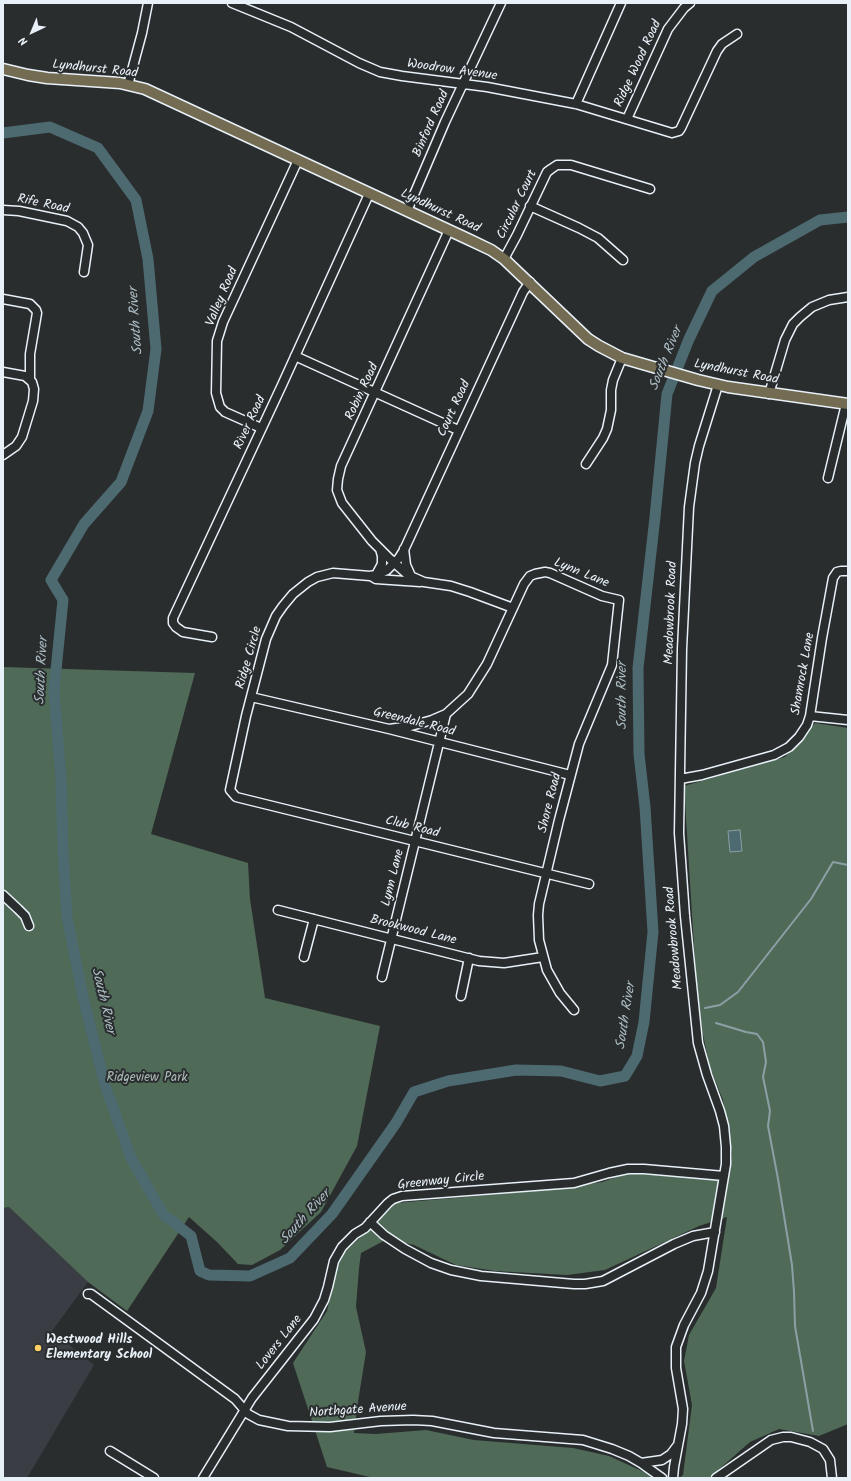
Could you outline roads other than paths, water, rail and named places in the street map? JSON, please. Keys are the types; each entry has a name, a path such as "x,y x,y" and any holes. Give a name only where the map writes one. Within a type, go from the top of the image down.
{"main road":[{"name":"Lyndhurst Road","path":"3,69 47,78 128,85 145,89 449,230 491,250 504,259 530,282 588,339 605,350 622,358 718,385 769,394 847,404"}],"street":[{"path":"128,85 148,3"},
{"name":"Woodrow Avenue","path":"232,3 291,27 374,70 394,75 464,84 576,104 672,132 679,131 717,51 722,44 737,34"},
{"name":"Binford Road","path":"407,211 443,128 501,3"},
{"path":"576,104 621,3"},
{"name":"Ridge Wood Road","path":"627,119 668,29 684,8 690,3"},
{"name":"Valley Road","path":"261,428 238,419 225,412 220,407 216,393 217,341 223,322 298,160"},
{"name":"Circular Court","path":"504,259 547,172 557,165 571,165 650,188"},
{"name":"River Road","path":"212,637 183,632 176,627 173,622 173,618 369,194"},
{"path":"530,206 598,238 623,260"},
{"name":"Rife Road","path":"3,210 19,211 67,221 78,227 83,233 88,244 84,272"},
{"name":"Robin Road","path":"394,563 379,548 342,503 337,486 341,466 449,230"},
{"name":"Court Road","path":"394,563 404,548 523,292 530,282"},
{"path":"769,394 785,340 793,324 812,307 829,300 848,297"},
{"path":"3,299 30,304 36,310 30,354 30,379 33,386 33,401 22,437 16,446 3,455"},
{"path":"295,356 458,430"},
{"path":"586,464 607,429 611,410 612,380 622,358"},
{"path":"3,372 25,376 30,379"},
{"name":"Meadowbrook Road","path":"673,1478 683,1409 676,1368 676,1347 684,1325 705,1283 724,1176 726,1147 724,1126 698,1043 680,862 682,649 689,507 699,446 718,385"},
{"path":"828,478 847,404"},
{"path":"373,575 382,564 382,556 379,548"},
{"path":"386,555 397,553 404,548"},
{"name":"Court Road","path":"404,548 406,565 413,578"},
{"path":"373,575 387,570 394,563"},
{"name":"Ridge Circle","path":"394,563 413,578 424,582 457,588 513,608"},
{"name":"Shamrock Lane","path":"680,779 774,755 782,751 799,737 807,725 810,716 832,581 837,572 848,571"},
{"name":"Lynn Lane","path":"388,729 411,726 446,714 468,694 487,664 526,581 530,576 540,572 550,573 602,596 619,600"},
{"name":"Ridge Circle","path":"231,792 230,787 266,639 270,628 283,606 294,594 308,582 322,575 339,573 373,575 376,579 424,582"},
{"name":"Shore Road","path":"574,1010 553,982 543,957 539,940 538,915 546,873 579,744 612,665 619,600"},
{"name":"Greendale Road","path":"252,696 570,775"},
{"name":"Lynn Lane","path":"382,977 446,714"},
{"path":"810,716 848,720"},
{"name":"Club Road","path":"231,792 236,796 589,884"},
{"path":"3,895 25,916 29,926"},
{"name":"Brookwood Lane","path":"278,910 487,962 504,963 543,957"},
{"path":"304,957 314,919"},
{"path":"461,996 469,958"},
{"name":"Greenway Circle","path":"370,1222 392,1199 402,1196 574,1183 628,1169 648,1169 724,1176"},
{"path":"370,1222 384,1235 405,1249 451,1270 481,1276 574,1284 602,1281 674,1244 693,1236 715,1232"},
{"name":"Lovers Lane","path":"202,1478 244,1410 314,1319 324,1300 334,1261 339,1251 349,1240 370,1222"},
{"name":"Northgate Avenue","path":"88,1294 91,1294 235,1399 244,1410 259,1420 288,1426 330,1427 381,1421 432,1421 494,1433 583,1440 612,1448 642,1463 662,1478"},
{"path":"716,1478 771,1440 783,1437 810,1442 823,1449 832,1466 832,1478"},
{"path":"642,1463 662,1460 671,1454 678,1445"},
{"path":"110,1451 154,1478"}],"water":[{"path":"740,830 742,851 730,852 728,831"}],"waterway":[{"name":"South River","path":"3,133 50,127 98,148 136,200 148,259 156,349 148,411 121,482 84,524 51,580 63,600 54,690 61,780 63,852 67,917 83,997 105,1085 131,1158 163,1214 191,1236 200,1271 209,1275 250,1276 290,1258 332,1214 396,1123 414,1092 448,1081 516,1070 561,1071 600,1081 625,1076 637,1056 644,1022 653,932 645,807 639,754 638,668 667,394 689,339 712,291 754,257 820,220 848,217"},
{"path":"705,1008 720,1005 738,992 811,899 833,862 848,865"},
{"path":"716,1023 757,1034 763,1042 766,1062 763,1077 770,1111 768,1126 792,1265 795,1326 813,1431"}],"place":[{"name":"Westwood Hills Elementary School","path":"38,1348"}],"park label":[{"name":"Ridgeview Park","path":"147,1079"}]}
